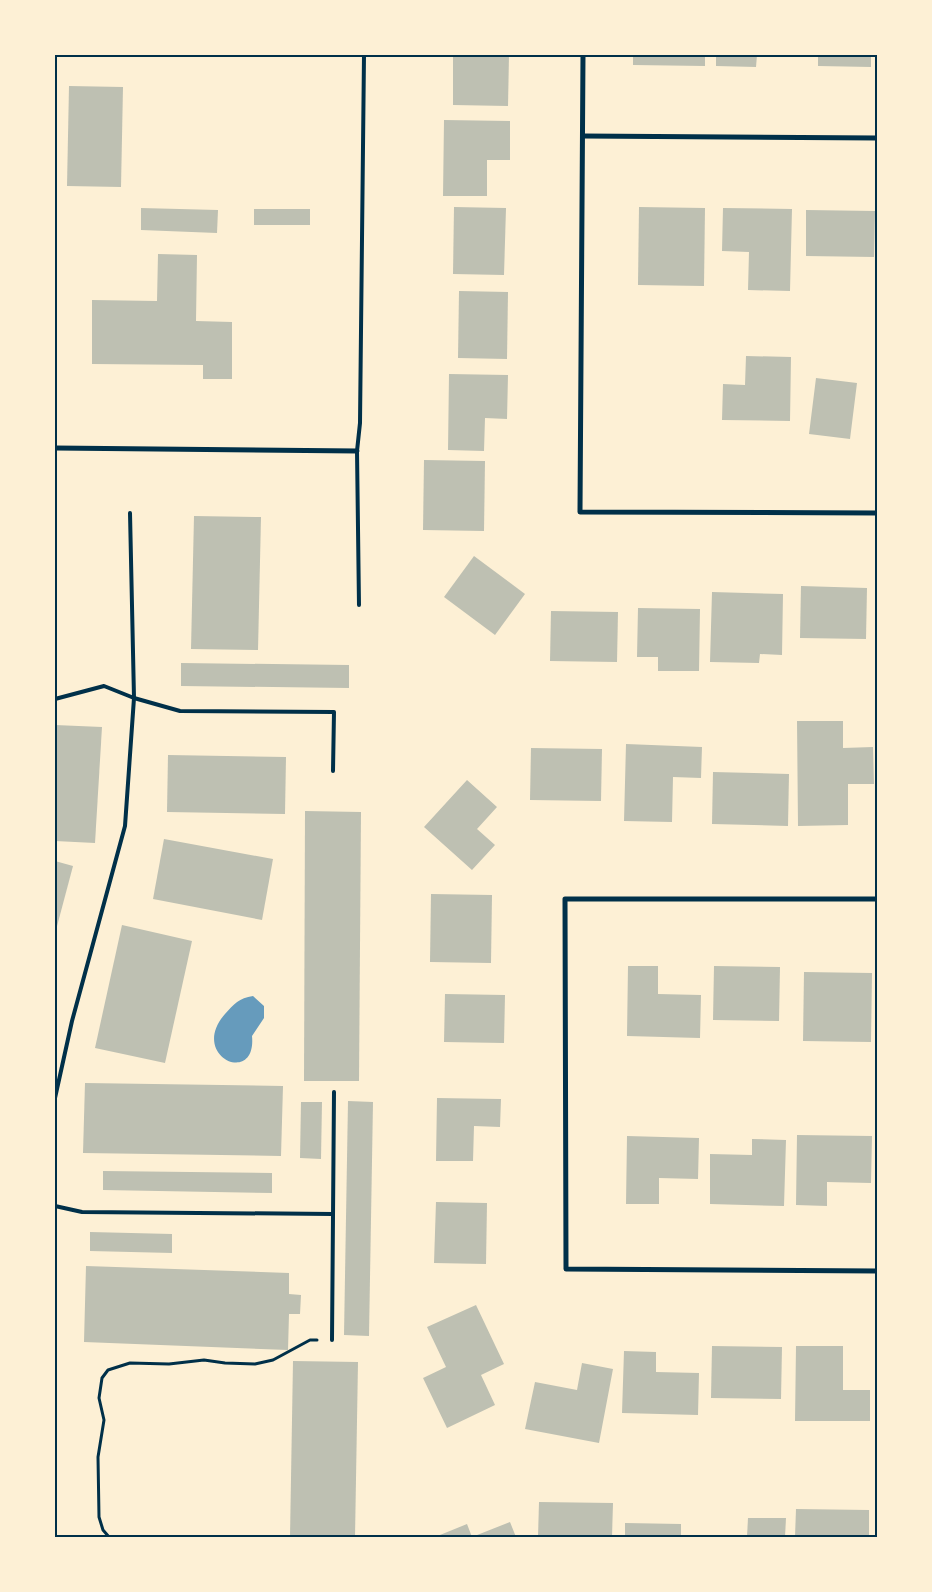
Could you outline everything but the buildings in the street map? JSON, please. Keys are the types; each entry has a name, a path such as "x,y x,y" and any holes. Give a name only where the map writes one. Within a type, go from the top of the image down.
{"street":[{"path":"583,55 580,512 877,513"},
{"path":"583,136 877,138"},
{"path":"55,448 357,451"},
{"path":"877,899 565,899 566,1270 877,1270"}],"lane":[{"path":"359,605 357,451 360,423 364,55"},
{"path":"55,1098 72,1022 125,826 134,698 130,513"},
{"path":"55,700 104,686 134,698 180,711 334,712 333,772"},
{"path":"332,1340 334,1092"},
{"path":"55,1206 82,1212 333,1214"}],"path":[{"path":"108,1537 102,1530 99,1517 98,1457 104,1420 99,1398 102,1378 108,1370 130,1363 169,1364 204,1360 225,1364 255,1364 273,1360 310,1340 332,1340"}],"water":[{"path":"253,996 264,1006 264,1018 252,1036 251,1051 245,1060 236,1063 226,1060 219,1053 214,1042 216,1029 234,1004 244,998"}]}
